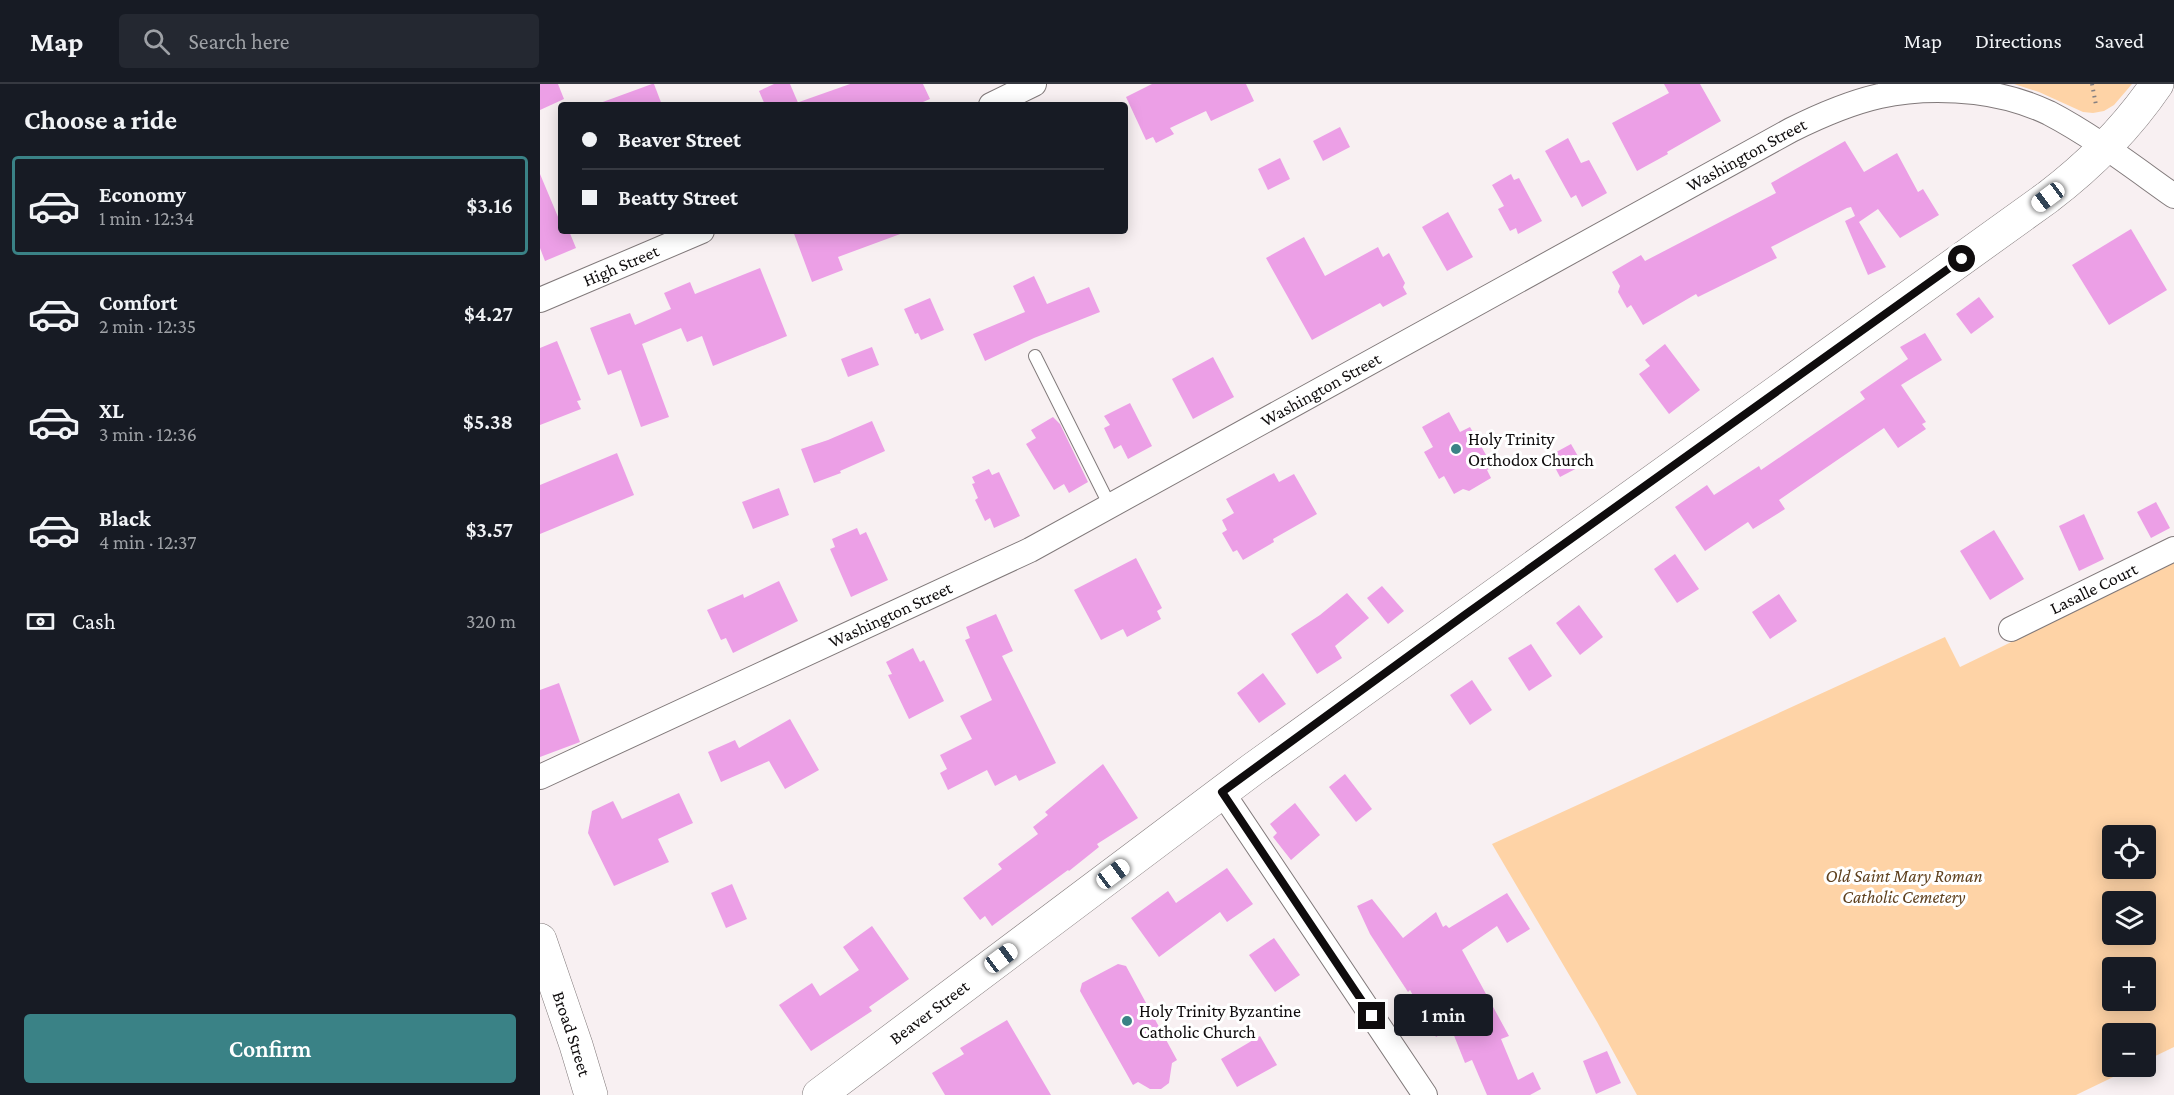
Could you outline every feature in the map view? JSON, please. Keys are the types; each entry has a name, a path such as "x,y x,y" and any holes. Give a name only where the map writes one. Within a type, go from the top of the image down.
{"main road":[{"name":"Beaver Street","path":"819,1095 1222,792 1457,620 2034,207 2071,179 2105,147 2126,125 2157,84"},
{"name":"Broad Street","path":"540,940 591,1095"}],"street":[{"path":"997,102 1034,84"},
{"name":"Washington Street","path":"540,777 1030,550 1807,122 1839,107 1884,93 1924,88 1958,87 1999,96 2036,108 2071,126 2174,196"},
{"name":"High Street","path":"540,300 695,234"},
{"name":"Lasalle Court","path":"2011,629 2174,549"},
{"path":"1222,792 1425,1095"}],"lane":[{"path":"1035,356 1110,506"}],"path":[{"path":"2092,84 2096,105"}],"green space":[{"path":"2014,84 2132,84 2114,105 2104,111 2093,113 2083,112 2039,92"},
{"name":"Old Saint Mary Roman Catholic Cemetery","path":"2174,563 2174,1047 2156,1056 2156,1023 2102,1023 2102,1077 2113,1077 2076,1095 1637,1095 1597,1022 1492,844 1945,637 1960,667"}],"building":[{"path":"540,84 558,84 564,99 540,110"},
{"path":"654,84 661,102 603,102"},
{"path":"774,84 790,84 798,102 764,102 759,91"},
{"path":"850,84 923,84 930,99 923,102 799,102"},
{"path":"1152,84 1246,84 1254,101 1211,121 1206,111 1170,128 1174,134 1156,143 1153,137 1146,140 1126,97"},
{"path":"1664,84 1700,84 1721,121 1637,171 1612,123 1669,93"},
{"path":"1340,127 1350,147 1323,161 1313,141"},
{"path":"1568,138 1581,163 1589,160 1607,193 1582,207 1576,195 1571,198 1545,151"},
{"path":"1845,141 1864,172 1897,153 1918,192 1923,189 1939,215 1900,238 1878,209 1859,222 1886,267 1868,275 1845,221 1855,216 1851,207 1771,247 1777,258 1698,297 1696,294 1643,325 1631,305 1627,308 1618,292 1620,286 1612,272 1641,255 1645,261 1776,193 1771,183"},
{"path":"1280,158 1290,179 1268,190 1258,169"},
{"path":"540,174 558,217 558,234 570,234 576,248 545,261 540,248"},
{"path":"1511,174 1514,180 1519,178 1542,221 1518,234 1516,228 1510,231 1498,209 1504,206 1492,185"},
{"path":"1448,212 1473,257 1447,271 1422,227"},
{"path":"2131,229 2167,290 2109,325 2072,265"},
{"path":"794,234 900,234 838,257 843,270 812,282"},
{"path":"1304,237 1325,276 1378,247 1383,257 1389,253 1405,283 1403,287 1407,294 1383,307 1380,303 1312,340 1266,258"},
{"path":"760,268 787,336 713,366 702,336 687,342 681,328 642,344 669,417 641,427 621,370 608,375 590,328 630,313 635,325 671,309 664,293 690,282 695,294"},
{"path":"1034,276 1047,304 1089,287 1100,312 1034,338 985,361 973,334 1025,312 1013,286"},
{"path":"1979,297 1994,317 1971,334 1956,314"},
{"path":"930,298 944,330 921,340 918,333 915,334 904,309"},
{"path":"1925,333 1942,360 1901,385 1926,422 1922,424 1926,429 1898,448 1884,428 1779,500 1785,509 1753,529 1748,522 1705,551 1675,507 1707,485 1714,495 1759,466 1761,470 1865,399 1860,392 1908,359 1900,347"},
{"path":"557,341 581,400 577,401 581,409 540,425 540,348"},
{"path":"1665,344 1700,390 1669,414 1639,374 1650,366 1645,360"},
{"path":"872,347 879,365 848,377 841,359"},
{"path":"1213,357 1234,397 1193,419 1172,379"},
{"path":"1130,403 1152,446 1128,459 1121,445 1114,449 1104,428 1110,425 1104,416"},
{"name":"Holy Trinity Orthodox Church","path":"1449,412 1460,432 1470,427 1493,467 1487,470 1491,478 1469,491 1463,489 1454,494 1444,476 1439,479 1424,452 1433,447 1422,427"},
{"path":"1053,417 1060,424 1088,482 1069,493 1064,484 1054,490 1026,444 1036,438 1031,430"},
{"path":"872,421 885,451 840,471 841,473 814,483 801,449"},
{"path":"1571,444 1583,465 1560,477 1549,456"},
{"path":"617,453 634,495 540,534 540,485"},
{"path":"989,469 992,475 999,472 1020,516 994,528 990,518 985,521 975,500 978,498 972,484 975,483 972,477"},
{"path":"1274,473 1279,482 1294,474 1317,514 1273,539 1274,542 1243,560 1237,550 1233,552 1222,533 1227,530 1222,520 1234,513 1226,499"},
{"path":"779,488 789,515 753,529 742,502"},
{"path":"2156,502 2170,528 2151,538 2137,512"},
{"path":"2084,514 2104,559 2079,571 2059,526"},
{"path":"857,528 860,535 866,532 888,580 851,597 830,549 835,547 832,539"},
{"path":"1994,530 2024,579 1990,600 1960,551"},
{"path":"1675,554 1699,589 1677,603 1654,569"},
{"path":"1136,558 1162,608 1157,611 1161,619 1127,637 1123,629 1101,640 1074,590"},
{"path":"779,581 798,621 733,653 726,638 721,640 707,610 743,594 744,598"},
{"path":"1382,586 1404,611 1388,624 1367,598"},
{"path":"1347,593 1369,618 1335,646 1342,658 1317,674 1291,634 1320,615"},
{"path":"1779,594 1797,621 1770,639 1752,612"},
{"path":"1579,605 1603,637 1580,655 1556,623"},
{"path":"996,614 1013,651 1002,656 1056,763 1019,781 1016,775 995,786 987,770 948,790 940,773 947,769 940,755 972,739 960,716 992,700 965,640 970,638 966,627"},
{"path":"1531,644 1552,676 1529,691 1508,658"},
{"path":"913,648 920,662 924,660 944,701 909,719 888,675 892,674 886,662"},
{"path":"1263,673 1286,704 1259,723 1237,693"},
{"path":"1472,680 1492,710 1470,725 1450,695"},
{"path":"559,683 580,742 540,757 540,690"},
{"path":"790,719 819,770 785,789 769,761 721,782 708,752 735,740 739,748"},
{"path":"1103,764 1138,818 1097,844 1099,847 1069,871 992,926 985,916 980,920 963,898 1002,869 998,864 1038,834 1033,827 1048,815 1045,812"},
{"path":"1345,774 1372,809 1356,822 1329,787"},
{"path":"679,793 693,823 658,839 669,862 614,886 588,833 592,811 613,801 622,819"},
{"path":"1295,803 1320,835 1291,860 1273,837 1277,833 1270,824"},
{"path":"1227,868 1253,904 1227,922 1220,912 1159,957 1131,918 1168,891 1176,903"},
{"path":"732,884 747,919 726,928 711,893"},
{"path":"1507,893 1530,929 1507,943 1497,926 1462,950 1509,1036 1501,1039 1518,1080 1533,1072 1541,1089 1530,1095 1487,1095 1472,1060 1465,1063 1451,1028 1436,1037 1410,990 1408,992 1370,934 1357,906 1372,899 1403,938 1436,912 1443,927 1446,925 1449,928"},
{"path":"872,926 909,979 869,1007 872,1011 811,1051 779,1005 812,983 820,996 859,970 843,947"},
{"path":"1274,938 1300,975 1275,992 1249,955"},
{"name":"Holy Trinity Byzantine Catholic Church","path":"1118,964 1126,966 1177,1060 1172,1063 1169,1083 1161,1089 1150,1089 1138,1082 1133,1085 1080,991 1082,983"},
{"path":"1007,1020 1051,1095 945,1095 932,1073 964,1054 960,1048"},
{"path":"1260,1036 1277,1065 1237,1087 1221,1059"},
{"path":"1607,1051 1621,1083 1596,1094 1583,1061"}],"place":[{"name":"Holy Trinity Orthodox Church","path":"1456,449"},
{"name":"Holy Trinity Byzantine Catholic Church","path":"1127,1021"}],"route":[{"path":"1372,1016 1222,792 1466,614 1962,259"}]}
